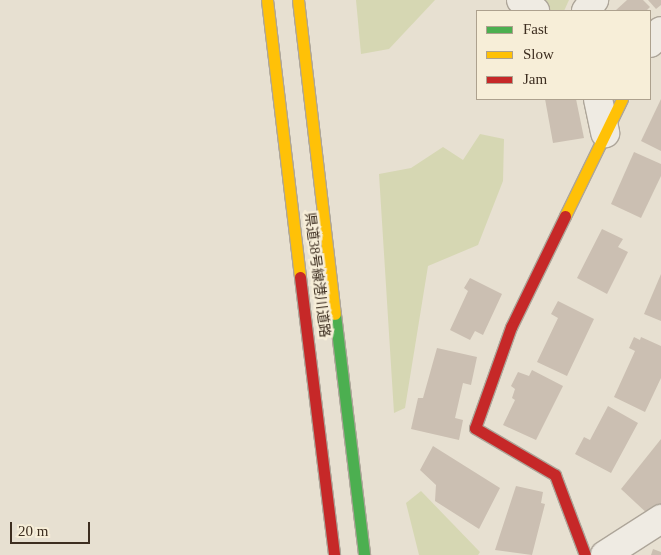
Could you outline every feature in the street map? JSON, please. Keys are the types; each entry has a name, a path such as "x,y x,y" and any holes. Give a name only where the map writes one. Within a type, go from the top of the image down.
{"main road":[{"name":"県道38号線港川道路","path":"267,0 334,555"},
{"name":"県道38号線港川道路","path":"298,0 364,555"},
{"path":"585,555 555,475 475,428 511,327 622,100"}],"street":[{"path":"521,0 534,10"},
{"path":"651,43 661,31"},
{"path":"598,100 605,133"},
{"path":"606,555 661,520"}],"green space":[{"path":"356,0 435,0 389,49 361,54"},
{"path":"538,0 569,0 564,10 550,10"},
{"path":"480,134 504,139 503,181 478,245 428,266 405,408 394,413 379,174 411,168 443,147 463,160"},
{"path":"421,491 480,552 478,555 419,555 406,503"}],"building":[{"path":"627,0 643,0 650,7 647,10 616,10"},
{"path":"648,0 661,0 661,5 656,9"},
{"path":"661,99 661,151 641,141"},
{"path":"545,100 576,100 584,138 553,143"},
{"path":"634,152 661,164 661,176 641,218 611,204"},
{"path":"602,229 623,239 618,247 628,252 607,294 577,278"},
{"path":"661,274 661,321 644,314"},
{"path":"470,278 502,294 483,335 475,331 470,340 450,330 468,291 464,288"},
{"path":"558,301 594,319 567,376 537,362 558,318 551,314"},
{"path":"634,337 640,340 641,337 661,346 661,378 645,412 614,397 635,351 629,348"},
{"path":"437,348 477,357 471,385 463,383 455,418 463,420 459,440 411,429 418,398 423,398"},
{"path":"532,370 563,386 536,440 503,425 515,400 512,398 515,389 511,386 518,372 529,376"},
{"path":"608,406 638,423 611,473 575,454 584,437 590,440"},
{"path":"661,439 661,504 650,516 621,489"},
{"path":"433,446 500,488 479,529 435,501 436,485 420,470"},
{"path":"516,486 543,492 541,503 545,504 532,555 495,550"},
{"path":"653,549 661,552 661,555 651,555"}],"traffic: fast":[{"path":"335,314 364,555"}],"traffic: slow":[{"path":"267,0 300,277"},
{"path":"298,0 335,314"},
{"path":"565,216 622,100"}],"traffic: jam":[{"path":"565,216 511,327 475,428 555,475 585,555"},
{"path":"300,277 334,555"}]}
